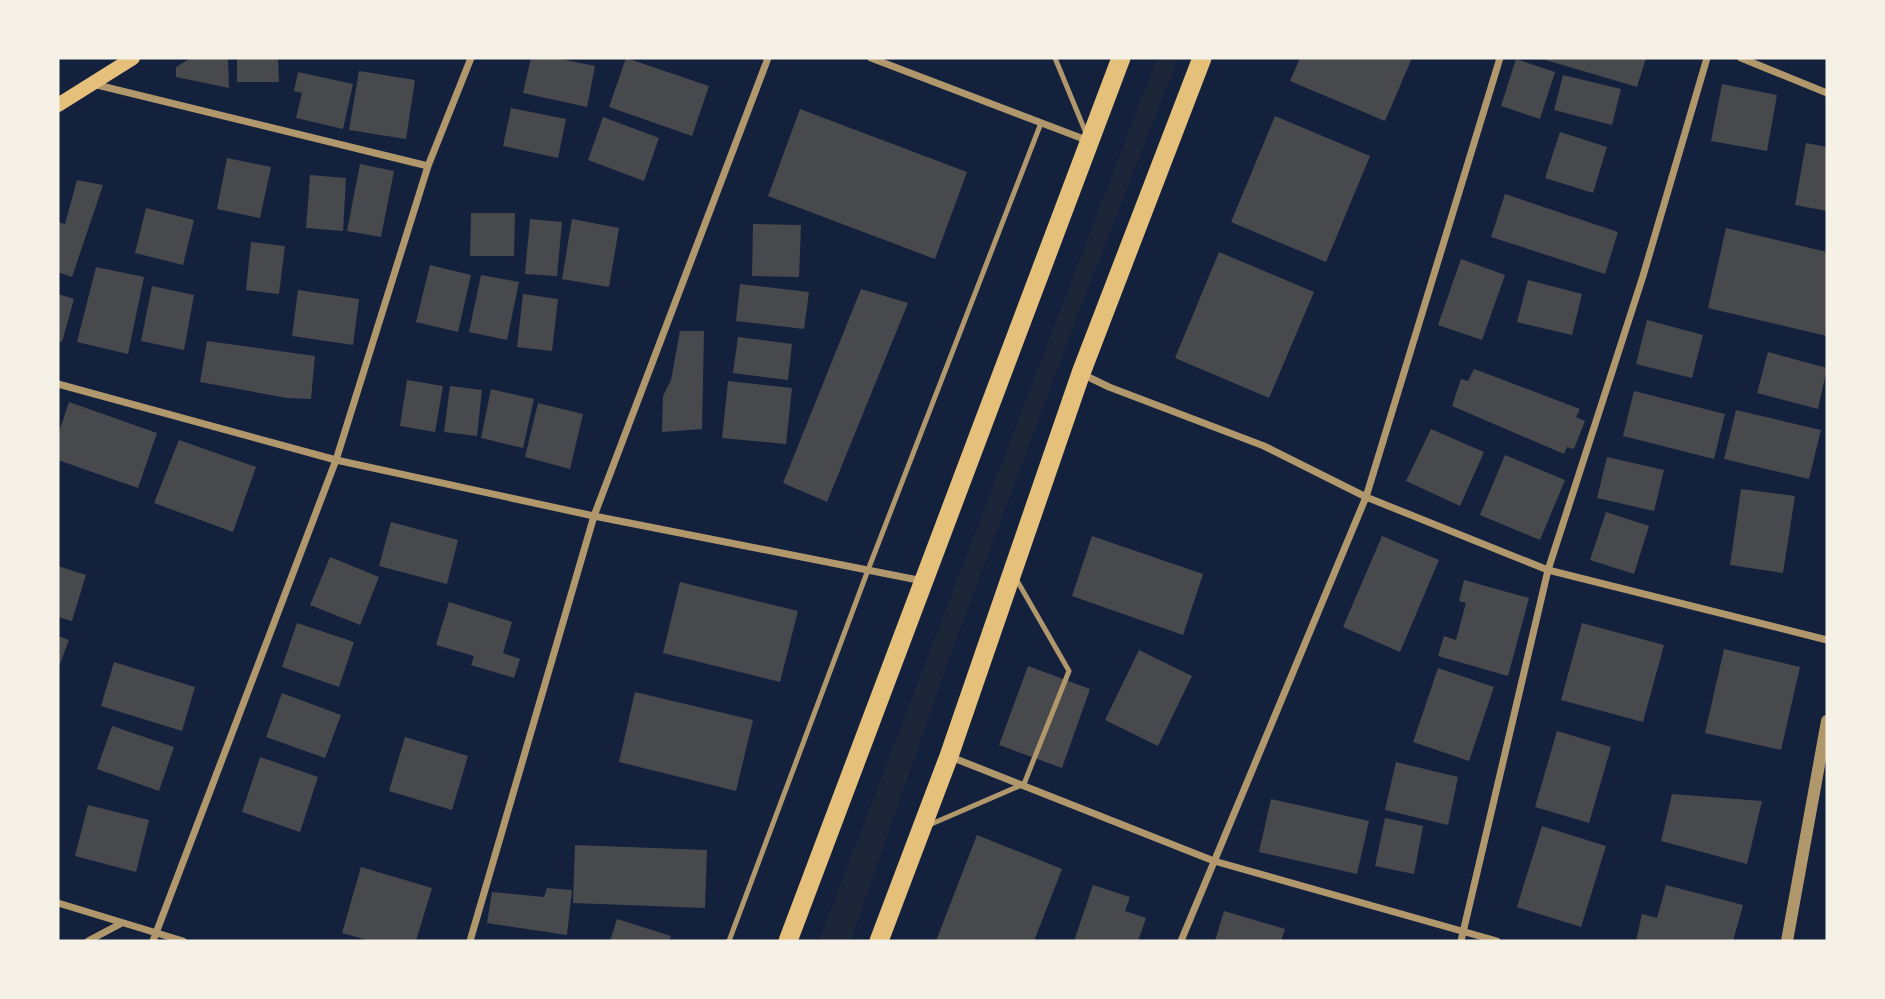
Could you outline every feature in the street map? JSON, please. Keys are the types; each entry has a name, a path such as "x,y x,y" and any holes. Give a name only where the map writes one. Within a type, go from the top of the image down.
{"highway":[{"path":"788,941 1121,58"},
{"path":"878,941 949,756 1081,373 1202,58"}],"main road":[{"path":"58,105 133,58"}],"street":[{"path":"153,941 336,460 428,166 471,58"},
{"path":"470,941 594,516 768,58"},
{"path":"871,58 1089,141"},
{"path":"1181,941 1366,497 1500,58"},
{"path":"1461,941 1548,570 1643,276 1707,58"},
{"path":"1741,58 1827,93"},
{"path":"92,84 428,166"},
{"path":"1081,373 1109,387 1264,446 1366,497 1548,570 1827,640"},
{"path":"58,384 336,460 594,516 923,581"},
{"path":"1787,941 1827,721"},
{"path":"949,756 976,769 1024,784 1214,861 1497,941"},
{"path":"58,903 183,941"},
{"path":"88,941 122,923"}],"lane":[{"path":"1055,58 1089,141"},
{"path":"729,941 868,570 1041,123"},
{"path":"923,827 1024,784 1069,671 1013,573"}],"shaded area":[{"path":"1157,58 1178,58 1081,306 949,659 851,941 819,941"}],"building":[{"path":"191,58 228,58 229,88 176,77 176,67"},
{"path":"237,58 278,58 279,82 237,82"},
{"path":"531,58 556,58 595,66 587,107 523,93"},
{"path":"626,58 709,86 692,136 609,107"},
{"path":"1300,58 1412,58 1385,121 1290,81"},
{"path":"1539,58 1646,58 1637,87"},
{"path":"1516,59 1555,72 1540,119 1501,106"},
{"path":"359,71 415,80 406,139 349,130"},
{"path":"298,72 353,84 343,129 296,118 302,93 294,91"},
{"path":"1563,75 1621,89 1612,125 1554,110"},
{"path":"1722,84 1777,95 1767,151 1711,141"},
{"path":"511,108 566,119 558,158 503,146"},
{"path":"800,109 967,172 935,259 768,196"},
{"path":"1275,116 1370,156 1326,262 1231,222"},
{"path":"603,117 659,138 644,181 588,160"},
{"path":"1560,132 1607,147 1593,193 1545,178"},
{"path":"1806,143 1827,147 1827,211 1795,205"},
{"path":"227,158 271,167 260,218 217,209"},
{"path":"360,164 394,171 381,237 347,231"},
{"path":"310,175 346,178 343,231 306,228"},
{"path":"77,180 103,185 72,277 58,272 58,222 65,224"},
{"path":"1505,194 1618,232 1605,274 1491,237"},
{"path":"146,208 194,220 183,265 135,253"},
{"path":"471,213 515,213 514,256 470,256"},
{"path":"530,219 562,222 557,276 525,274"},
{"path":"572,219 619,228 609,287 562,279"},
{"path":"753,224 801,225 799,277 752,276"},
{"path":"1726,228 1827,252 1827,336 1708,308"},
{"path":"251,242 285,246 279,294 246,290"},
{"path":"1219,252 1314,292 1269,398 1175,358"},
{"path":"1461,259 1505,275 1482,340 1438,325"},
{"path":"430,265 471,275 458,332 416,322"},
{"path":"96,267 144,277 128,354 77,342"},
{"path":"481,275 519,282 507,340 469,332"},
{"path":"1528,280 1582,294 1572,335 1517,322"},
{"path":"740,284 809,292 804,329 736,321"},
{"path":"152,286 194,295 184,350 141,341"},
{"path":"861,289 908,303 827,502 783,483"},
{"path":"298,290 359,299 353,345 292,336"},
{"path":"58,294 74,299 62,342 58,341"},
{"path":"523,294 558,299 552,351 517,347"},
{"path":"1647,320 1703,335 1692,378 1636,364"},
{"path":"680,331 704,331 702,429 662,432 663,396 671,380"},
{"path":"738,337 792,344 788,380 733,373"},
{"path":"207,341 315,356 311,399 287,398 200,382"},
{"path":"1768,352 1827,368 1818,409 1757,393"},
{"path":"1474,369 1580,409 1576,417 1585,421 1574,449 1567,447 1564,454 1452,406 1461,379 1468,381"},
{"path":"407,380 443,386 435,432 400,426"},
{"path":"728,381 792,388 786,444 722,438"},
{"path":"450,386 482,390 477,436 444,432"},
{"path":"491,389 534,399 523,448 481,438"},
{"path":"1634,391 1725,414 1714,459 1623,436"},
{"path":"69,402 157,433 138,488 58,460 58,435"},
{"path":"538,403 583,414 570,469 525,457"},
{"path":"1736,410 1821,430 1809,479 1724,459"},
{"path":"1431,429 1484,452 1460,506 1406,481"},
{"path":"179,440 256,467 233,532 154,503"},
{"path":"1505,455 1565,480 1540,540 1480,515"},
{"path":"1607,457 1664,470 1654,511 1597,498"},
{"path":"1741,489 1795,496 1783,573 1730,565"},
{"path":"1606,512 1649,526 1634,574 1590,560"},
{"path":"391,522 458,540 447,584 379,566"},
{"path":"1092,536 1203,574 1183,635 1072,596"},
{"path":"1382,536 1439,560 1400,652 1343,627"},
{"path":"330,557 379,577 360,625 310,605"},
{"path":"58,566 86,575 72,621 58,617"},
{"path":"1464,580 1529,598 1508,676 1438,656 1444,636 1456,640 1466,603 1459,601"},
{"path":"680,582 798,611 780,682 663,653"},
{"path":"449,602 512,622 503,653 520,659 514,678 471,665 474,656 436,645"},
{"path":"297,623 354,642 339,687 282,667"},
{"path":"1582,623 1664,645 1643,722 1561,700"},
{"path":"58,636 69,640 58,669"},
{"path":"1724,649 1800,667 1781,750 1705,733"},
{"path":"1139,650 1192,676 1158,746 1105,720"},
{"path":"114,662 195,687 182,731 101,706"},
{"path":"1028,666 1090,689 1062,768 999,745"},
{"path":"1438,668 1494,687 1469,761 1413,742"},
{"path":"635,692 753,720 736,791 619,762"},
{"path":"282,693 341,715 325,758 266,737"},
{"path":"112,726 174,747 159,791 97,769"},
{"path":"1557,731 1611,747 1589,823 1535,807"},
{"path":"405,737 468,756 452,810 389,791"},
{"path":"260,757 318,777 300,832 242,812"},
{"path":"1396,762 1458,777 1448,825 1385,810"},
{"path":"1672,794 1762,801 1747,864 1661,841"},
{"path":"1271,799 1369,821 1357,874 1259,852"},
{"path":"88,805 149,820 136,872 75,856"},
{"path":"1385,818 1423,826 1414,874 1375,866"},
{"path":"1542,826 1606,846 1581,927 1517,907"},
{"path":"977,835 1062,869 1034,941 936,941"},
{"path":"575,845 707,850 705,908 573,903"},
{"path":"361,867 432,888 416,941 371,941 342,933"},
{"path":"1093,885 1130,897 1125,911 1146,918 1138,941 1074,941"},
{"path":"1666,885 1743,905 1733,941 1636,941 1642,914 1657,918"},
{"path":"547,888 572,890 567,935 487,923 492,892 544,897"},
{"path":"1224,911 1285,929 1281,941 1215,941"},
{"path":"617,919 671,936 669,941 610,941"}]}
